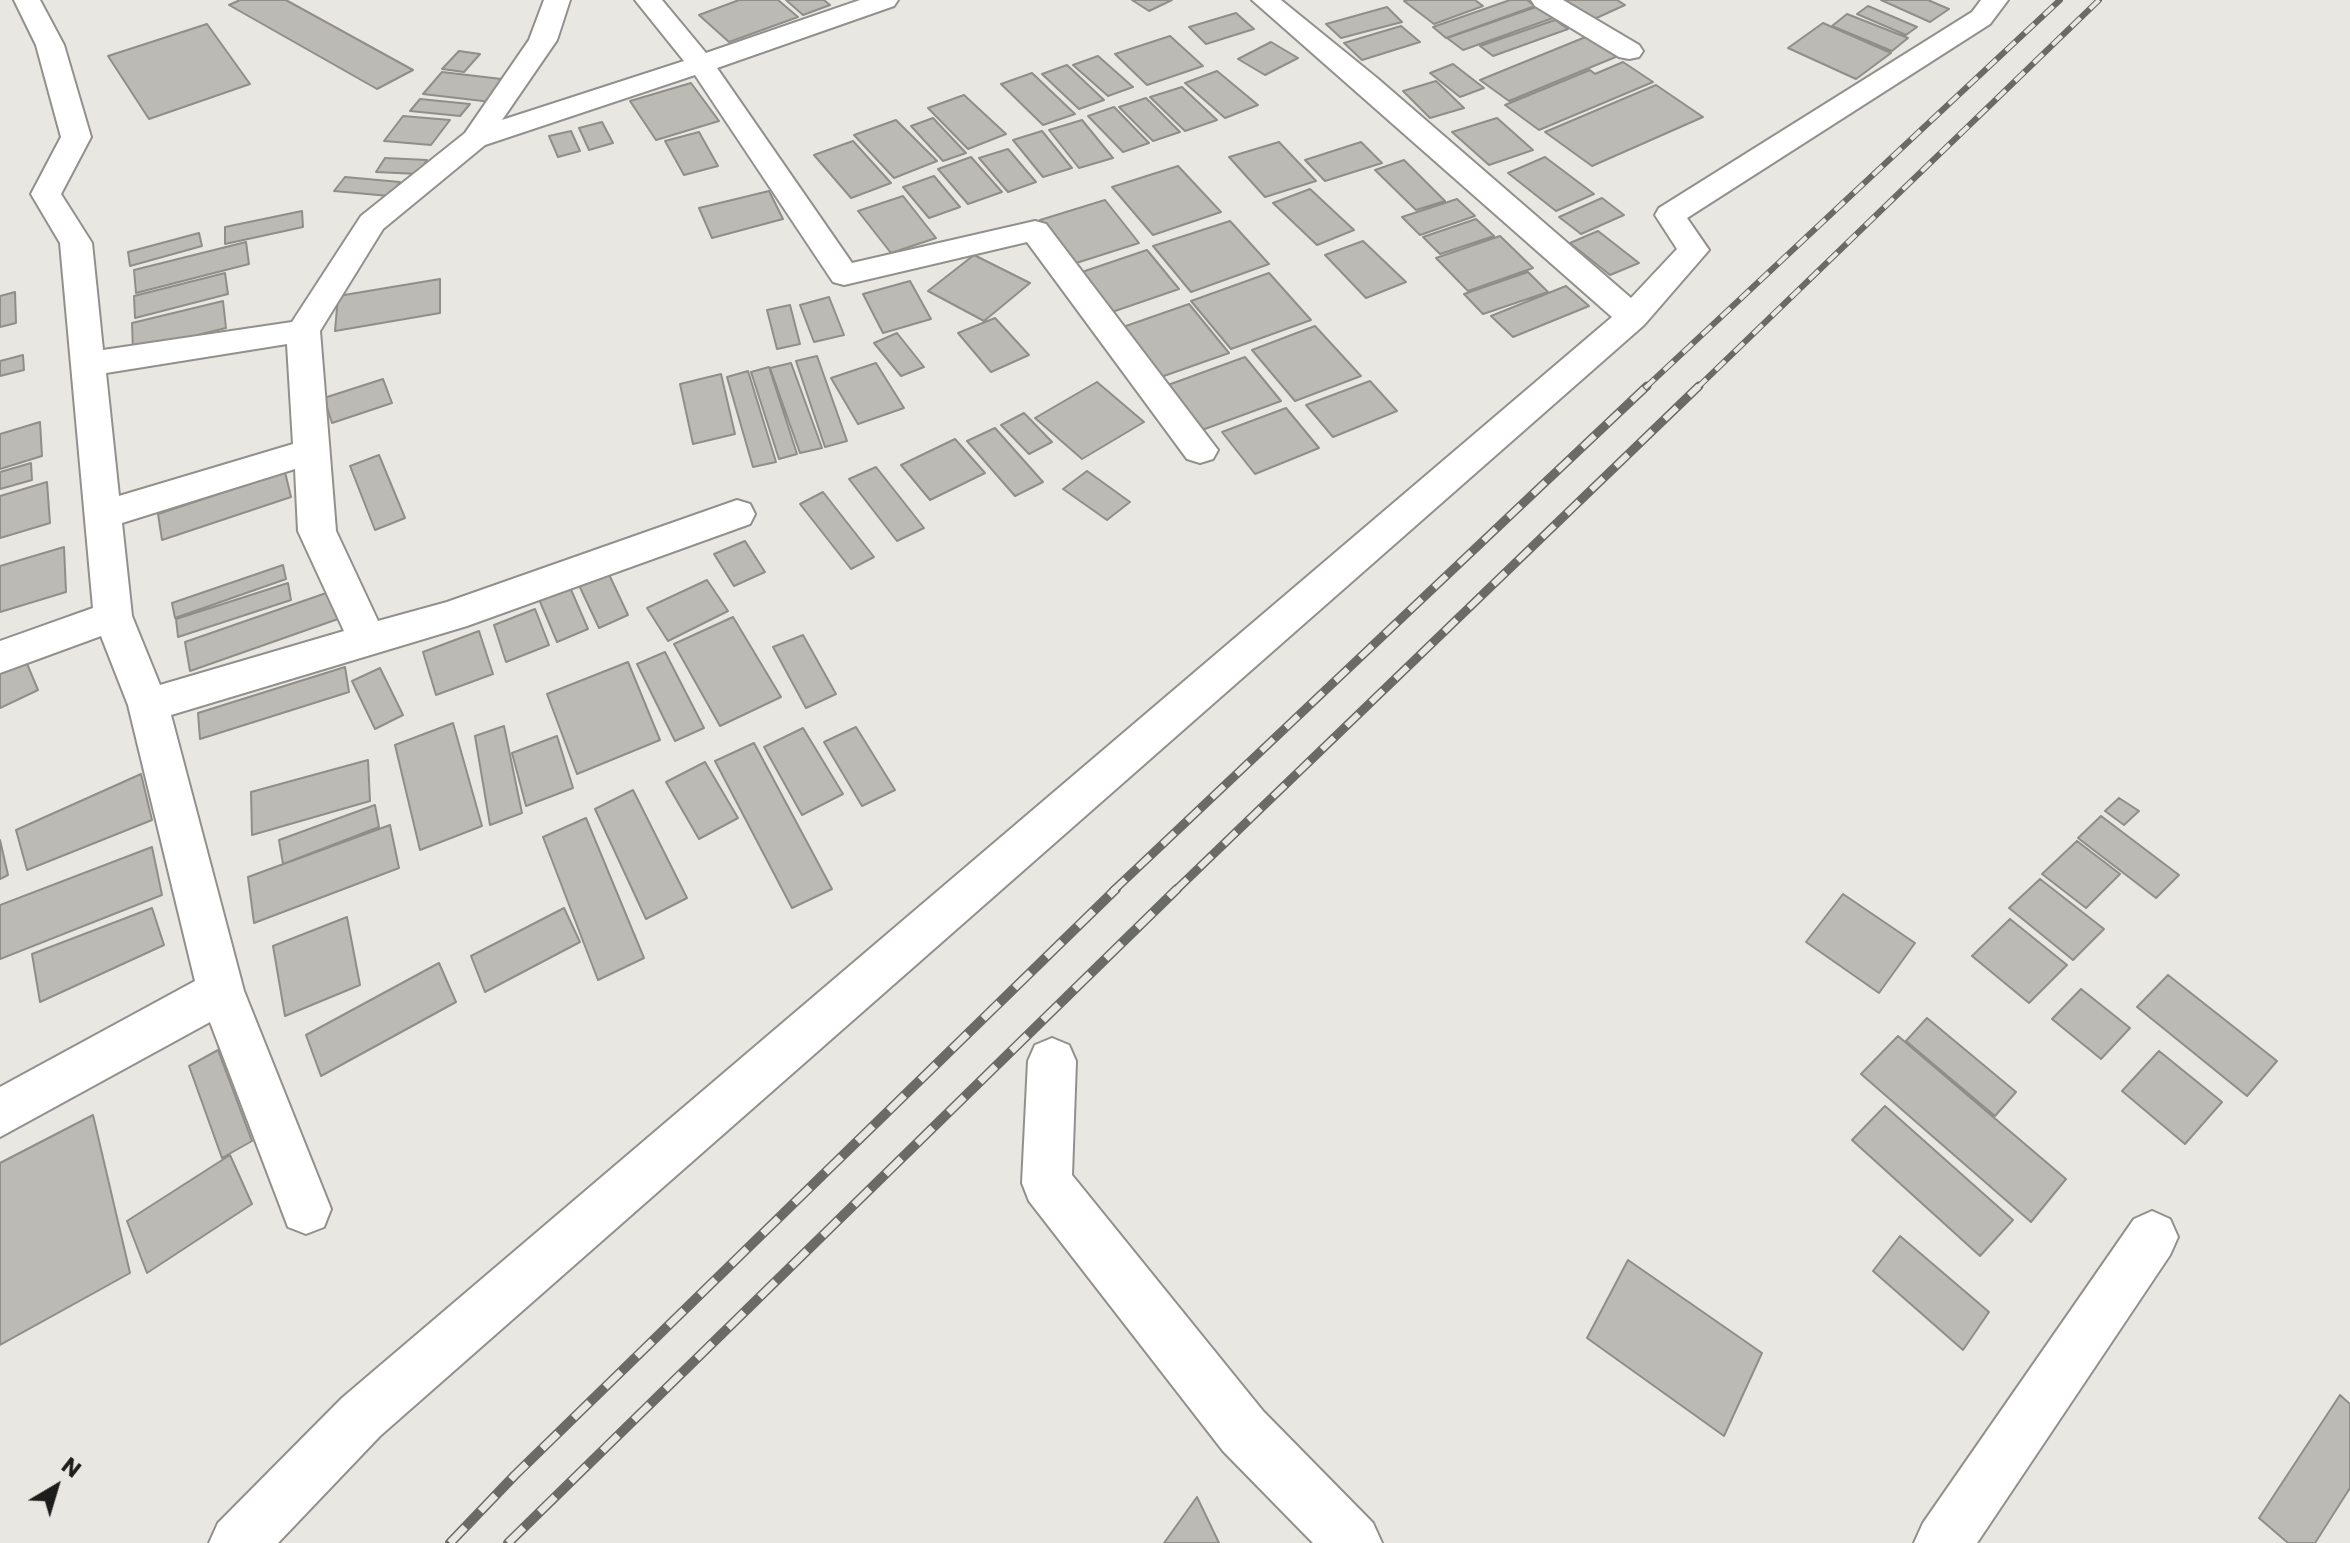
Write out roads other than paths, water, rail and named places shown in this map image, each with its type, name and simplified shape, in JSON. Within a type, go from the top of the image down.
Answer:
[{"type":"street","points":[[27,0],[50,45],[76,137],[46,194],[76,243],[113,616],[148,705],[221,991],[306,1209]]},
{"type":"street","points":[[368,641],[317,531],[303,331],[372,223],[475,139],[543,40],[557,0]]},
{"type":"street","points":[[648,0],[701,64],[844,275],[1035,231],[1200,450]]},
{"type":"street","points":[[475,139],[885,0]]},
{"type":"street","points":[[1265,0],[1367,84],[1632,317]]},
{"type":"street","points":[[1544,0],[1629,51]]},
{"type":"street","points":[[238,1543],[361,1417],[1632,317],[1693,250],[1670,215],[1978,8]]},
{"type":"street","points":[[89,364],[303,331]]},
{"type":"street","points":[[103,515],[313,451]]},
{"type":"street","points":[[148,705],[453,615],[737,514]]},
{"type":"street","points":[[0,657],[113,616]]},
{"type":"street","points":[[0,1113],[221,991]]},
{"type":"street","points":[[1052,1061],[1047,1183],[1243,1431],[1353,1543]]},
{"type":"street","points":[[1943,1543],[2152,1237]]},
{"type":"railway","points":[[1645,388],[2060,0]]},
{"type":"railway","points":[[1697,388],[2099,0]]},
{"type":"railway","points":[[1113,891],[1647,386]]},
{"type":"railway","points":[[1175,891],[1699,386]]},
{"type":"railway","points":[[450,1543],[515,1475],[1116,889]]},
{"type":"railway","points":[[508,1543],[1177,889]]}]
